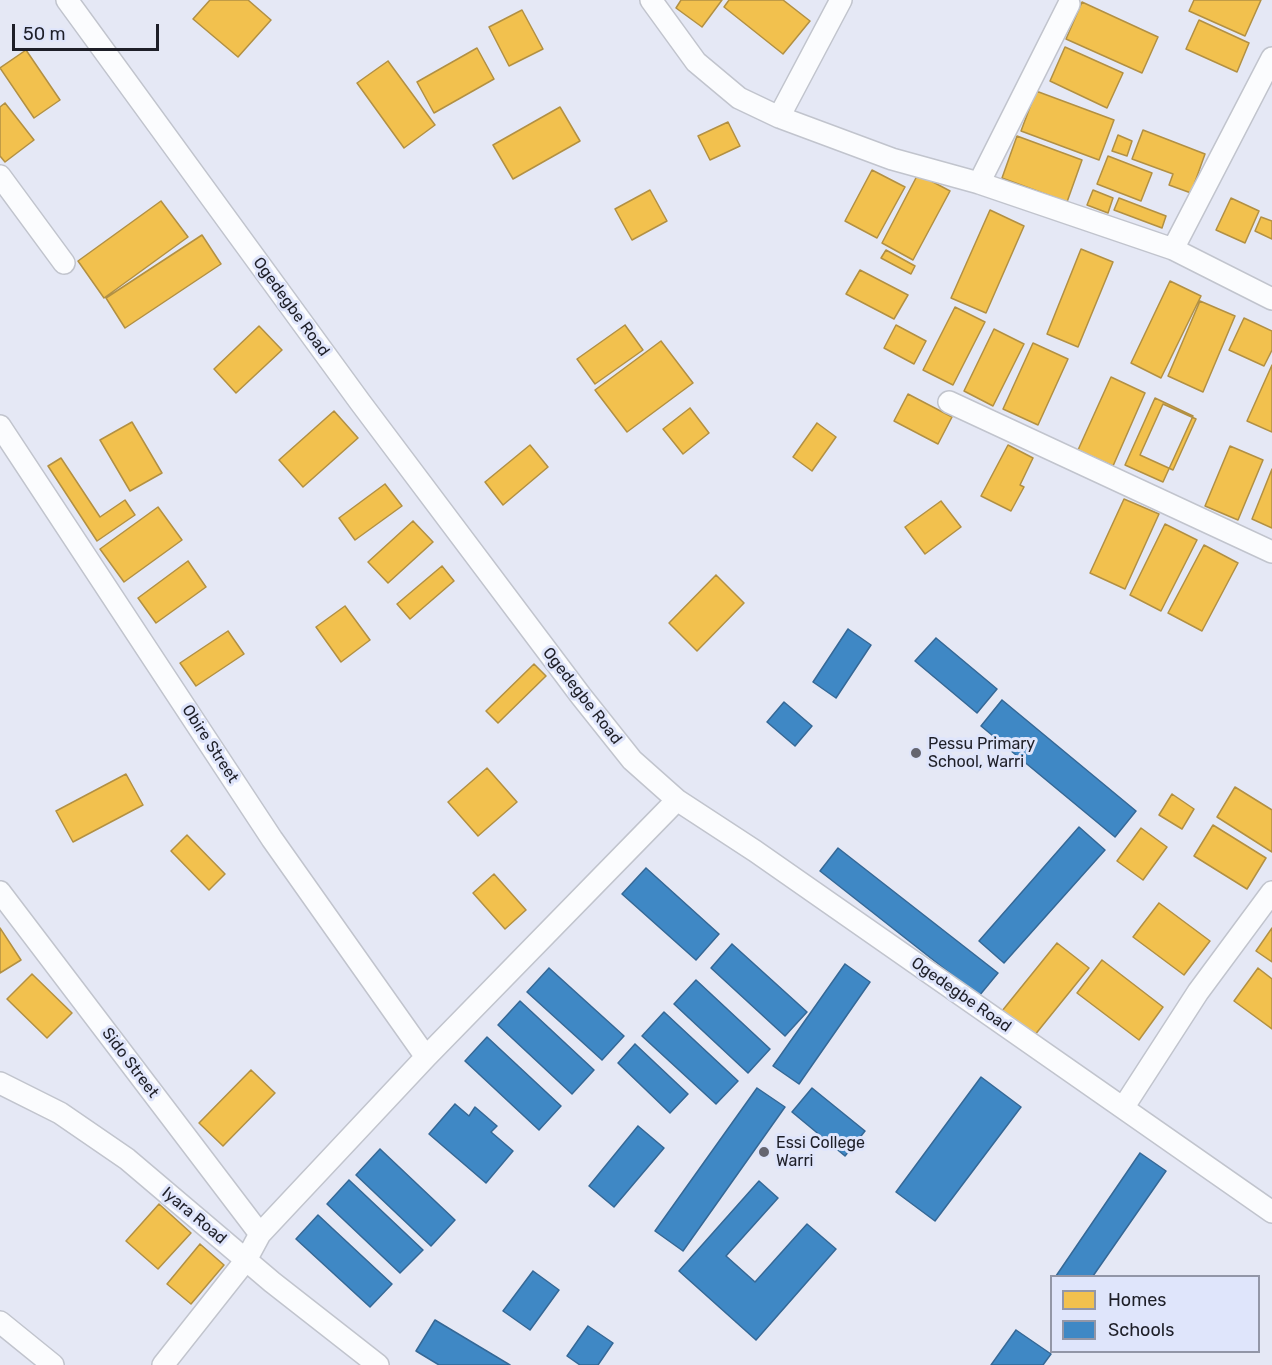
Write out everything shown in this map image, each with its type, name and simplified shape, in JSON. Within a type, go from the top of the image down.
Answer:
[{"type":"street","name":"Ogedegbe Road","points":[[67,0],[360,402],[581,696],[632,760],[677,800],[1272,1212]]},
{"type":"street","points":[[651,0],[696,62],[739,98],[779,117],[892,159],[979,183],[1173,249],[1272,299]]},
{"type":"street","points":[[779,117],[841,0]]},
{"type":"street","points":[[979,183],[1069,4]]},
{"type":"street","points":[[1173,249],[1272,58]]},
{"type":"street","points":[[0,176],[64,263]]},
{"type":"street","points":[[949,402],[1272,552]]},
{"type":"street","name":"Obire Street","points":[[0,426],[272,839],[426,1057]]},
{"type":"street","points":[[163,1365],[246,1260],[260,1234],[426,1057],[677,800]]},
{"type":"street","name":"Sido Street","points":[[0,892],[260,1234]]},
{"type":"street","points":[[1123,1108],[1198,992],[1272,892]]},
{"type":"street","name":"Iyara Road","points":[[0,1083],[60,1113],[127,1159],[246,1260],[378,1365]]},
{"type":"street","points":[[0,1322],[53,1365]]},
{"type":"building: Homes","points":[[210,0],[248,0],[271,20],[238,57],[193,19]]},
{"type":"building: Homes","points":[[681,0],[722,0],[702,27],[676,8]]},
{"type":"building: Homes","points":[[729,0],[783,0],[810,21],[783,54],[724,7]]},
{"type":"building: Homes","points":[[1194,0],[1261,0],[1245,36],[1189,11]]},
{"type":"building: Homes","points":[[1082,2],[1158,37],[1142,73],[1066,39]]},
{"type":"building: Homes","points":[[522,10],[543,49],[509,66],[489,27]]},
{"type":"building: Homes","points":[[1199,20],[1249,43],[1237,72],[1186,49]]},
{"type":"building: Homes","points":[[1065,47],[1123,73],[1107,108],[1050,81]]},
{"type":"building: Homes","points":[[477,48],[494,79],[434,113],[417,82]]},
{"type":"building: Homes","points":[[26,50],[60,100],[34,118],[0,68]]},
{"type":"building: Homes","points":[[388,61],[435,125],[404,148],[357,83]]},
{"type":"building: Homes","points":[[1036,91],[1114,120],[1099,160],[1021,131]]},
{"type":"building: Homes","points":[[5,103],[34,140],[5,162],[0,156],[0,107]]},
{"type":"building: Homes","points":[[560,107],[580,141],[513,179],[493,145]]},
{"type":"building: Homes","points":[[728,122],[740,146],[710,160],[698,136]]},
{"type":"building: Homes","points":[[1143,130],[1205,154],[1191,193],[1169,185],[1173,174],[1132,159]]},
{"type":"building: Homes","points":[[1118,135],[1132,141],[1127,156],[1112,151]]},
{"type":"building: Homes","points":[[1017,136],[1082,160],[1067,202],[1002,178]]},
{"type":"building: Homes","points":[[1108,156],[1152,173],[1141,201],[1097,184]]},
{"type":"building: Homes","points":[[872,170],[905,187],[877,238],[845,221]]},
{"type":"building: Homes","points":[[918,174],[950,191],[913,260],[882,243]]},
{"type":"building: Homes","points":[[650,190],[667,221],[632,240],[615,209]]},
{"type":"building: Homes","points":[[1093,190],[1113,198],[1108,213],[1087,205]]},
{"type":"building: Homes","points":[[1119,198],[1166,216],[1162,228],[1114,210]]},
{"type":"building: Homes","points":[[1231,198],[1259,211],[1245,243],[1216,230]]},
{"type":"building: Homes","points":[[161,201],[188,237],[104,298],[78,261]]},
{"type":"building: Homes","points":[[990,210],[1024,226],[986,313],[951,298]]},
{"type":"building: Homes","points":[[1261,217],[1272,221],[1272,239],[1255,231]]},
{"type":"building: Homes","points":[[202,235],[221,264],[125,328],[106,298]]},
{"type":"building: Homes","points":[[1081,249],[1113,262],[1078,347],[1047,334]]},
{"type":"building: Homes","points":[[886,250],[915,266],[911,274],[881,258]]},
{"type":"building: Homes","points":[[860,270],[908,295],[894,319],[846,294]]},
{"type":"building: Homes","points":[[1170,281],[1201,296],[1161,378],[1131,363]]},
{"type":"building: Homes","points":[[1200,301],[1235,316],[1203,392],[1168,376]]},
{"type":"building: Homes","points":[[955,307],[985,322],[953,385],[923,370]]},
{"type":"building: Homes","points":[[1244,318],[1272,331],[1272,350],[1264,366],[1229,350]]},
{"type":"building: Homes","points":[[625,325],[643,350],[595,384],[577,359]]},
{"type":"building: Homes","points":[[896,325],[926,341],[914,364],[884,348]]},
{"type":"building: Homes","points":[[259,326],[282,350],[236,393],[214,369]]},
{"type":"building: Homes","points":[[994,329],[1024,344],[993,406],[964,391]]},
{"type":"building: Homes","points":[[661,341],[693,383],[627,432],[595,390]]},
{"type":"building: Homes","points":[[1033,343],[1068,359],[1038,425],[1003,409]]},
{"type":"building: Homes","points":[[1272,365],[1272,432],[1247,421]]},
{"type":"building: Homes","points":[[1111,377],[1145,393],[1113,466],[1078,450]]},
{"type":"building: Homes","points":[[908,394],[952,417],[938,444],[894,421]]},
{"type":"building: Homes","points":[[1155,398],[1193,416],[1163,482],[1125,465]]},
{"type":"building: Homes","points":[[1163,404],[1196,419],[1173,470],[1140,455]]},
{"type":"building: Homes","points":[[690,408],[709,433],[683,454],[663,429]]},
{"type":"building: Homes","points":[[334,411],[358,438],[303,487],[279,460]]},
{"type":"building: Homes","points":[[132,422],[162,473],[130,491],[100,440]]},
{"type":"building: Homes","points":[[817,423],[836,437],[812,471],[793,457]]},
{"type":"building: Homes","points":[[530,445],[548,467],[503,505],[485,482]]},
{"type":"building: Homes","points":[[1008,445],[1033,458],[1020,485],[1024,487],[1011,511],[981,496]]},
{"type":"building: Homes","points":[[1230,446],[1263,460],[1238,520],[1205,506]]},
{"type":"building: Homes","points":[[61,458],[100,517],[125,500],[135,515],[97,541],[48,466]]},
{"type":"building: Homes","points":[[1272,469],[1272,528],[1252,519]]},
{"type":"building: Homes","points":[[385,484],[402,506],[355,540],[339,518]]},
{"type":"building: Homes","points":[[1124,499],[1159,514],[1125,589],[1090,573]]},
{"type":"building: Homes","points":[[941,501],[961,527],[925,554],[905,527]]},
{"type":"building: Homes","points":[[158,507],[182,540],[124,582],[100,549]]},
{"type":"building: Homes","points":[[413,521],[433,542],[388,583],[368,562]]},
{"type":"building: Homes","points":[[1165,524],[1197,540],[1161,611],[1130,595]]},
{"type":"building: Homes","points":[[1204,545],[1238,563],[1202,631],[1168,613]]},
{"type":"building: Homes","points":[[188,561],[206,587],[156,623],[138,598]]},
{"type":"building: Homes","points":[[442,566],[454,581],[410,619],[397,604]]},
{"type":"building: Homes","points":[[716,575],[744,603],[697,651],[669,623]]},
{"type":"building: Homes","points":[[345,606],[370,640],[341,662],[316,627]]},
{"type":"building: Homes","points":[[228,631],[244,654],[196,686],[180,663]]},
{"type":"building: Homes","points":[[534,664],[546,676],[498,723],[486,711]]},
{"type":"building: Homes","points":[[487,768],[517,802],[478,836],[448,802]]},
{"type":"building: Homes","points":[[126,774],[143,805],[73,842],[56,811]]},
{"type":"building: Homes","points":[[1235,787],[1272,810],[1272,852],[1217,817]]},
{"type":"building: Homes","points":[[1172,794],[1194,809],[1182,829],[1159,815]]},
{"type":"building: Homes","points":[[1213,825],[1266,858],[1247,889],[1194,856]]},
{"type":"building: Homes","points":[[1141,828],[1167,847],[1143,880],[1117,861]]},
{"type":"building: Homes","points":[[187,835],[225,874],[209,890],[171,851]]},
{"type":"building: Homes","points":[[494,874],[526,910],[505,929],[473,893]]},
{"type":"building: Homes","points":[[1159,903],[1210,941],[1184,975],[1133,937]]},
{"type":"building: Homes","points":[[0,928],[21,960],[0,973]]},
{"type":"building: Homes","points":[[1272,928],[1272,962],[1256,951]]},
{"type":"building: Homes","points":[[1057,943],[1089,968],[1034,1036],[1002,1011]]},
{"type":"building: Homes","points":[[1102,960],[1163,1007],[1139,1040],[1077,993]]},
{"type":"building: Homes","points":[[1258,968],[1272,979],[1272,1029],[1234,1001]]},
{"type":"building: Homes","points":[[32,974],[72,1013],[47,1038],[7,999]]},
{"type":"building: Homes","points":[[251,1070],[275,1093],[223,1146],[199,1123]]},
{"type":"building: Homes","points":[[159,1204],[191,1233],[158,1269],[126,1241]]},
{"type":"building: Homes","points":[[200,1244],[224,1265],[191,1304],[167,1284]]},
{"type":"building: Schools","points":[[848,629],[871,645],[836,698],[813,682]]},
{"type":"building: Schools","points":[[936,638],[997,689],[977,713],[915,661]]},
{"type":"building: Schools","points":[[1002,700],[1136,811],[1115,837],[981,726]]},
{"type":"building: Schools","points":[[784,702],[812,726],[795,746],[767,722]]},
{"type":"building: Schools","points":[[1079,827],[1105,850],[1004,963],[979,941]]},
{"type":"building: Schools","points":[[838,848],[998,973],[979,996],[820,871]]},
{"type":"building: Schools","points":[[646,868],[719,934],[696,960],[622,894]]},
{"type":"building: Schools","points":[[732,944],[807,1012],[785,1036],[711,968]]},
{"type":"building: Schools","points":[[845,964],[870,982],[799,1084],[773,1066]]},
{"type":"building: Schools","points":[[549,968],[624,1036],[602,1060],[527,992]]},
{"type":"building: Schools","points":[[696,980],[770,1049],[748,1073],[674,1004]]},
{"type":"building: Schools","points":[[520,1001],[594,1070],[572,1094],[498,1025]]},
{"type":"building: Schools","points":[[664,1012],[738,1081],[716,1104],[642,1036]]},
{"type":"building: Schools","points":[[487,1037],[561,1106],[539,1130],[465,1061]]},
{"type":"building: Schools","points":[[635,1044],[688,1094],[670,1113],[618,1063]]},
{"type":"building: Schools","points":[[981,1077],[1021,1107],[935,1221],[896,1192]]},
{"type":"building: Schools","points":[[757,1088],[785,1107],[683,1251],[655,1231]]},
{"type":"building: Schools","points":[[812,1088],[865,1131],[845,1156],[792,1112]]},
{"type":"building: Schools","points":[[455,1104],[469,1116],[475,1107],[497,1126],[491,1132],[513,1151],[486,1183],[429,1134]]},
{"type":"building: Schools","points":[[638,1126],[664,1148],[614,1207],[589,1186]]},
{"type":"building: Schools","points":[[380,1149],[455,1220],[431,1246],[356,1175]]},
{"type":"building: Schools","points":[[1140,1153],[1166,1171],[1094,1275],[1057,1275]]},
{"type":"building: Schools","points":[[349,1180],[423,1250],[400,1273],[327,1204]]},
{"type":"building: Schools","points":[[759,1181],[778,1198],[726,1256],[755,1282],[807,1224],[836,1249],[756,1340],[679,1271]]},
{"type":"building: Schools","points":[[318,1215],[392,1284],[370,1307],[296,1239]]},
{"type":"building: Schools","points":[[533,1271],[559,1290],[530,1330],[503,1311]]},
{"type":"building: Schools","points":[[435,1320],[510,1365],[439,1365],[416,1351]]},
{"type":"building: Schools","points":[[588,1326],[613,1343],[598,1365],[580,1365],[567,1356]]},
{"type":"building: Schools","points":[[1016,1330],[1051,1354],[1043,1365],[991,1365]]},
{"type":"place","name":"Pessu Primary School, Warri","points":[[916,753]]},
{"type":"place","name":"Essi College Warri","points":[[764,1152]]}]
